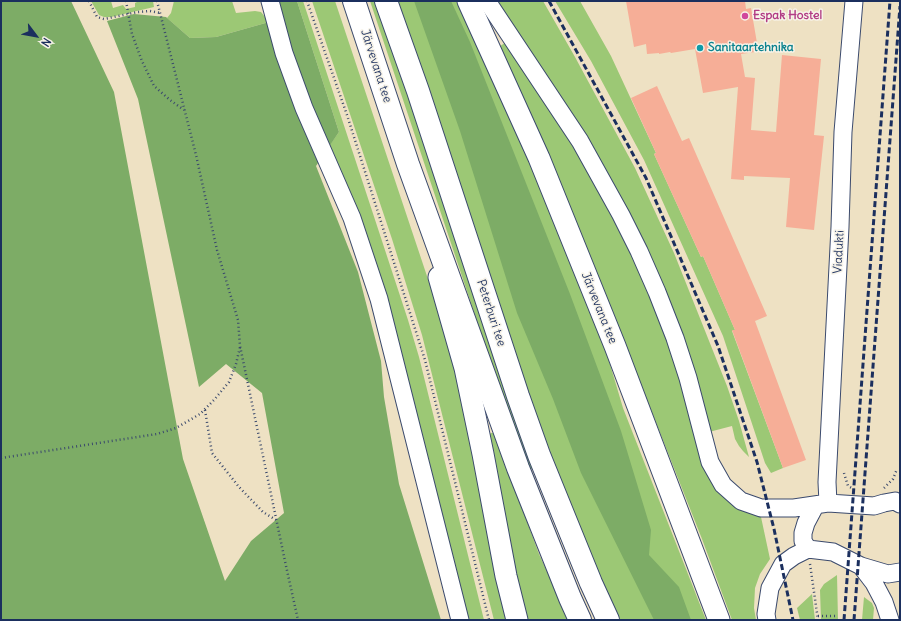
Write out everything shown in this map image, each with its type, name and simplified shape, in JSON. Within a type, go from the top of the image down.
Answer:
[{"type":"highway","name":"Peterburi tee","points":[[386,1],[418,91],[539,455],[591,583],[608,620]]},
{"type":"highway","name":"Järvevana tee","points":[[354,7],[408,164]]},
{"type":"highway","points":[[408,164],[518,468],[580,620]]},
{"type":"main road","name":"Järvevana tee","points":[[468,1],[540,158],[614,346],[718,620]]},
{"type":"main road","name":"Järvevana tee","points":[[408,164],[465,368],[506,576],[517,620]]},
{"type":"street","points":[[270,1],[284,53],[304,108],[352,218],[379,299],[460,620]]},
{"type":"street","points":[[488,1],[580,141],[633,238],[657,292],[675,338],[688,378],[710,462],[723,485],[741,501],[761,508],[821,505],[874,506],[898,499]]},
{"type":"street","name":"Viadukti","points":[[821,505],[827,482],[840,238],[843,132],[854,1]]},
{"type":"street","points":[[808,549],[803,541],[803,533],[806,523],[821,505]]},
{"type":"street","points":[[767,620],[766,614],[770,588],[780,570],[784,564],[794,556],[808,549],[833,552],[861,566],[888,574],[900,572]]},
{"type":"street","points":[[861,566],[874,583],[884,602],[890,620]]},
{"type":"path","points":[[89,1],[97,17],[104,19],[150,11],[160,13]]},
{"type":"path","points":[[126,1],[132,34],[142,61],[154,86],[184,110]]},
{"type":"path","points":[[157,1],[196,155],[217,250],[238,320],[240,346],[298,620]]},
{"type":"path","points":[[306,1],[347,115],[425,360],[489,620]]},
{"type":"path","points":[[1,458],[157,434],[176,428],[200,414],[228,382],[236,364],[240,346]]},
{"type":"path","points":[[204,409],[212,453],[239,487],[263,512],[276,520]]},
{"type":"path","points":[[843,466],[848,486],[857,491]]},
{"type":"path","points":[[878,490],[883,489],[893,479],[897,469]]},
{"type":"path","points":[[808,549],[818,620]]},
{"type":"path","points":[[818,616],[835,616]]},
{"type":"green space","points":[[1,1],[71,1],[114,92],[183,459],[225,581],[251,541],[284,513],[262,393],[226,364],[199,387],[138,99],[107,21],[134,14],[166,17],[190,38],[216,37],[269,22],[270,1],[297,1],[339,132],[316,166],[358,272],[381,361],[384,397],[399,484],[441,620],[1,620]]},
{"type":"green space","points":[[91,1],[111,1],[113,8],[123,5],[126,9],[135,7],[135,3],[137,2],[153,1],[154,7],[111,17],[104,17],[99,15]]},
{"type":"green space","points":[[174,1],[232,1],[236,13],[255,11],[261,12],[269,22],[216,37],[190,38],[167,18],[171,13]]},
{"type":"green space","points":[[297,1],[303,1],[408,320],[419,357],[484,620],[464,620],[327,149],[339,132]]},
{"type":"green space","points":[[312,1],[335,1],[437,306],[468,425],[506,620],[494,620],[422,335],[392,239]]},
{"type":"green space","points":[[370,1],[378,1],[534,468],[528,470]]},
{"type":"green space","points":[[398,1],[457,1],[528,155],[601,334],[623,408],[706,620],[620,620],[579,529],[541,430]]},
{"type":"green space","points":[[414,1],[451,1],[470,42],[570,294],[621,431],[651,530],[649,555],[679,587],[691,620],[654,620],[581,473],[553,399],[517,313],[460,131]]},
{"type":"green space","points":[[494,1],[543,1],[575,57],[635,168],[674,253],[727,386],[749,457],[735,439],[732,426],[709,432],[682,341]]},
{"type":"green space","points":[[555,1],[580,1],[611,56],[656,153],[654,154],[701,257],[703,256],[735,330],[732,331],[783,468],[771,473],[765,463],[723,336],[644,160],[591,61]]},
{"type":"green space","points":[[506,42],[581,157],[630,247],[674,354],[706,470],[713,485],[725,498],[738,508],[761,517],[770,559],[760,574],[755,588],[754,608],[756,620],[732,620],[702,539],[587,248],[526,103],[499,47]]},
{"type":"green space","points":[[491,433],[495,435],[539,554],[569,620],[525,620],[489,435]]},
{"type":"green space","points":[[837,575],[838,620],[821,620],[820,590],[824,584]]},
{"type":"green space","points":[[812,594],[815,620],[800,620],[797,608]]},
{"type":"green space","points":[[864,597],[872,603],[874,608],[873,620],[862,620]]},
{"type":"building","points":[[626,1],[745,1],[746,9],[751,8],[757,43],[753,43],[755,52],[741,54],[745,77],[755,78],[751,130],[776,132],[782,55],[821,59],[814,135],[824,136],[814,230],[786,227],[790,178],[744,176],[744,180],[731,179],[738,87],[703,93],[695,49],[671,53],[647,54],[646,44],[634,47]]},
{"type":"building","points":[[657,86],[682,141],[689,138],[767,316],[755,321],[806,460],[783,468],[732,330],[735,330],[703,256],[701,257],[654,154],[656,153],[631,98]]},
{"type":"railway","points":[[549,1],[646,178],[718,346],[757,462],[774,529],[793,620]]},
{"type":"railway","points":[[844,620],[890,1]]},
{"type":"railway","points":[[854,620],[900,6]]},
{"type":"place","name":"Espak Hostel","points":[[745,16]]},
{"type":"place","name":"Sanitaartehnika","points":[[700,48]]}]
